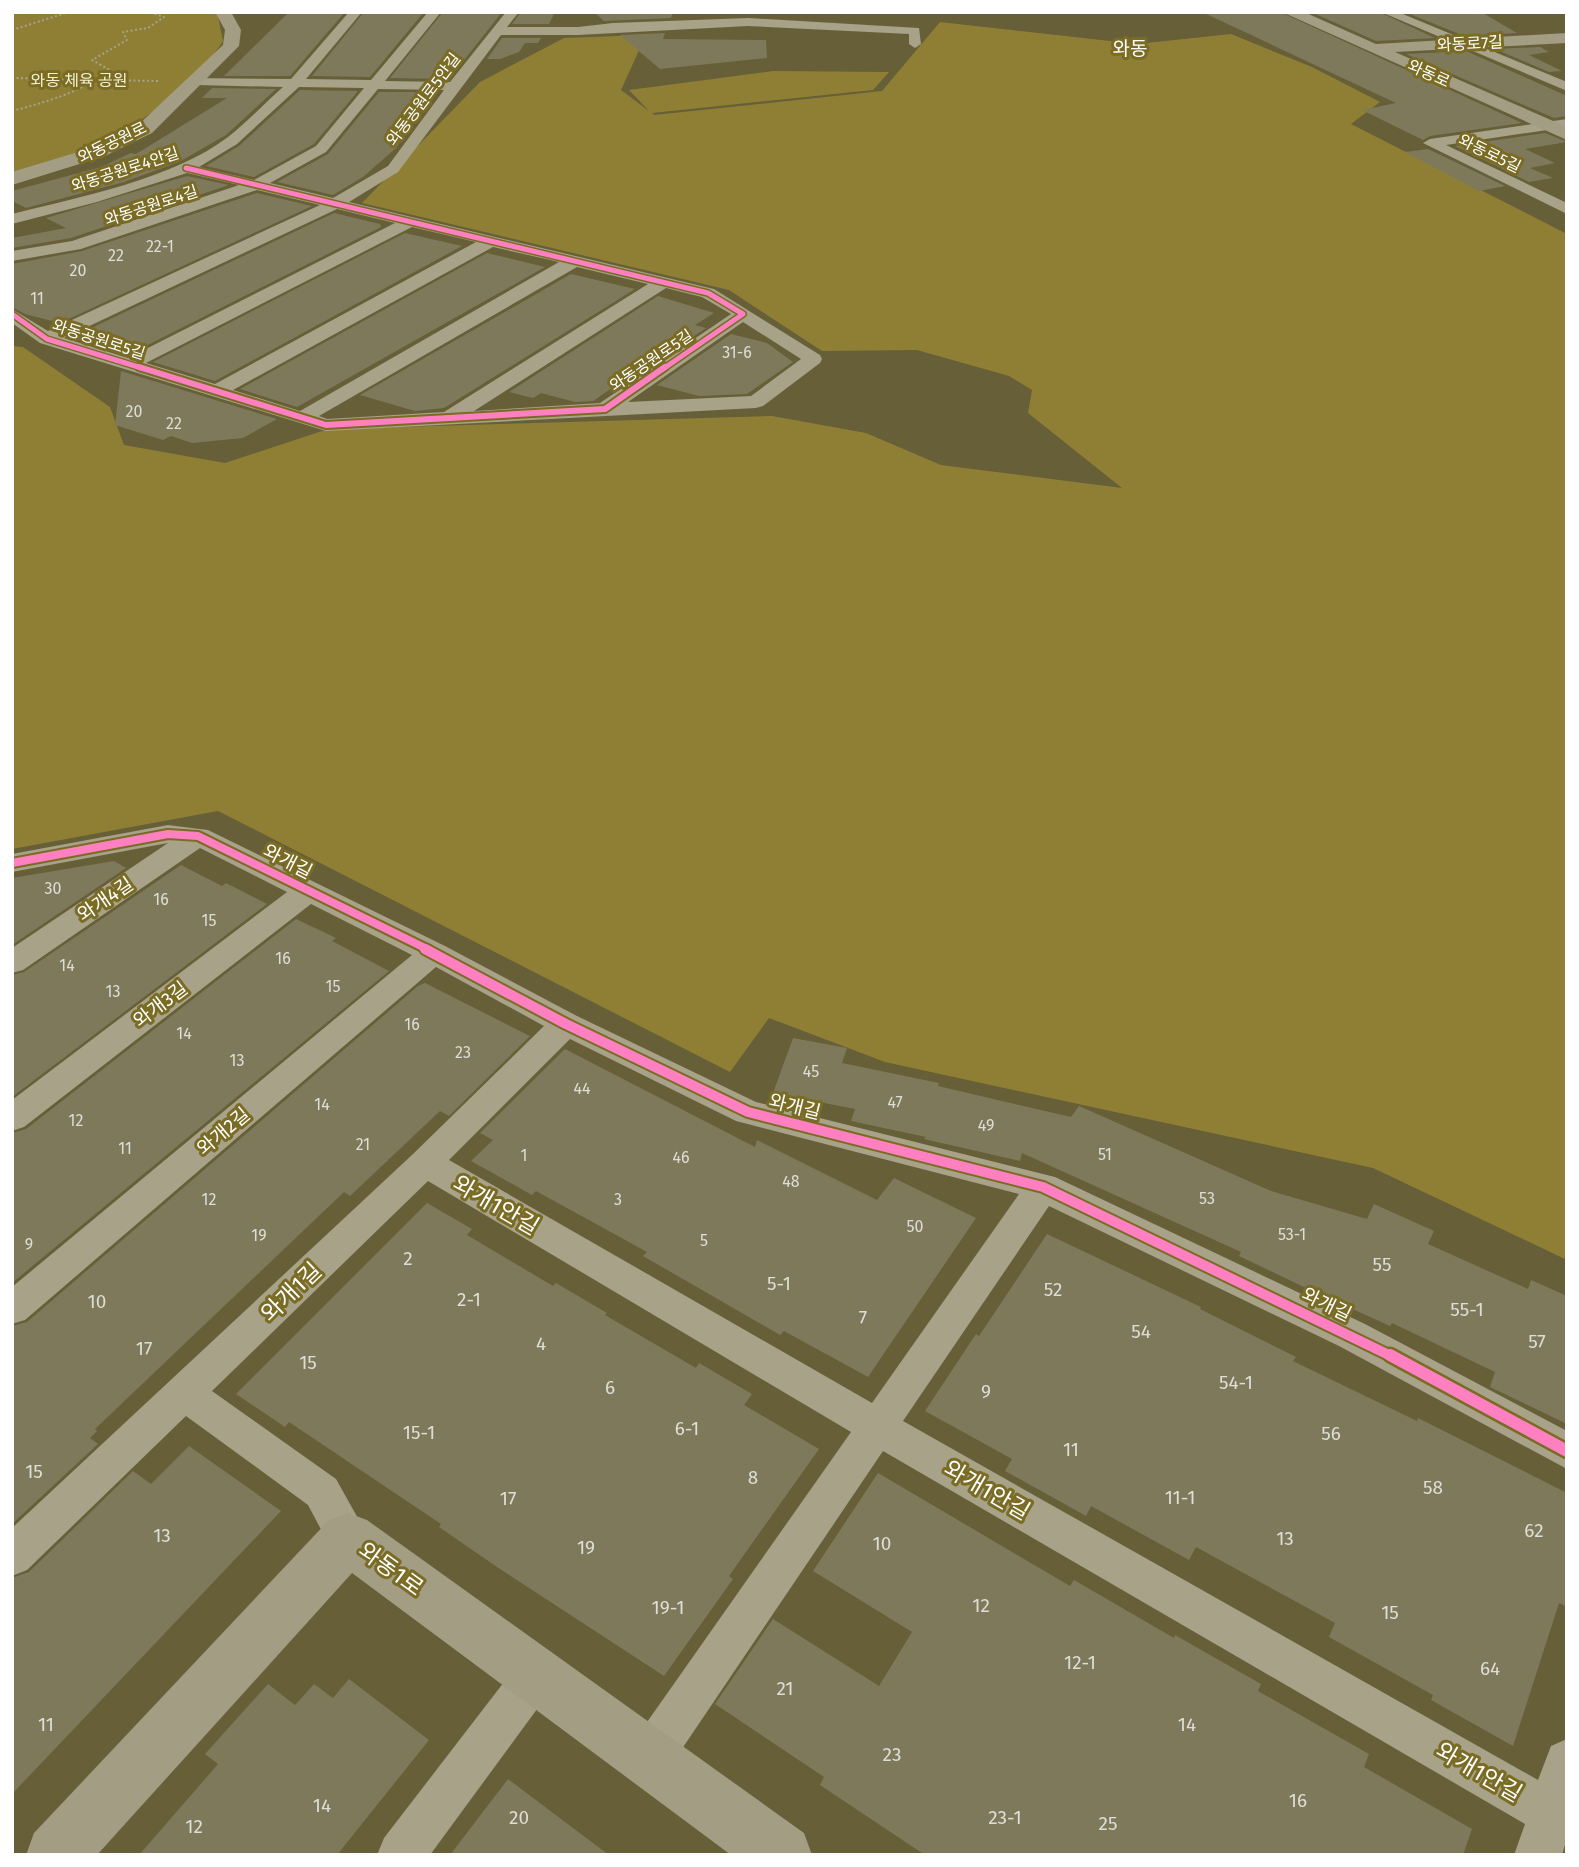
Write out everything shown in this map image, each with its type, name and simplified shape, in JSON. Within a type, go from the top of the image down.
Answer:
[{"type":"street","name":"와동공원로","points":[[12,179],[98,152],[145,129],[231,46],[233,30],[223,12]]},
{"type":"street","name":"와동공원로4안길","points":[[12,219],[91,199],[186,168],[232,141],[295,83],[356,12]]},
{"type":"street","name":"와동공원로4길","points":[[12,256],[75,245],[256,185],[321,149],[435,12]]},
{"type":"street","name":"와동공원로5안길","points":[[335,204],[393,169],[513,12]]},
{"type":"street","points":[[594,29],[686,18],[690,12]]},
{"type":"street","name":"와동로","points":[[1290,12],[1567,134]]},
{"type":"street","points":[[1387,12],[1567,87]]},
{"type":"street","points":[[498,31],[748,22],[915,31],[915,44]]},
{"type":"street","name":"와동로7길","points":[[1373,48],[1567,38]]},
{"type":"street","points":[[1541,77],[1567,75]]},
{"type":"street","points":[[196,81],[454,86]]},
{"type":"street","points":[[1548,126],[1567,123]]},
{"type":"street","name":"와동로5길","points":[[1548,126],[1430,144],[1567,209]]},
{"type":"street","name":"와동공원로5길","points":[[12,314],[47,339],[326,425],[756,402],[813,359],[708,293],[186,168]]},
{"type":"street","name":"와동공원로5길","points":[[47,339],[335,204]]},
{"type":"street","name":"와동공원로5길","points":[[130,364],[410,222]]},
{"type":"street","points":[[217,391],[491,241]]},
{"type":"street","points":[[302,418],[574,261]]},
{"type":"street","name":"와동공원로5길","points":[[449,418],[663,283]]},
{"type":"street","name":"와동공원로5길","points":[[605,409],[743,314]]},
{"type":"street","name":"와개길","points":[[12,863],[167,834],[198,836],[434,953],[566,1024],[748,1112],[1043,1187],[1352,1335],[1567,1451]]},
{"type":"street","name":"와개4길","points":[[12,963],[198,836]]},
{"type":"street","name":"와개3길","points":[[12,1118],[308,891]]},
{"type":"street","name":"와개2길","points":[[12,1309],[434,953]]},
{"type":"street","name":"와개1길","points":[[12,1556],[425,1163],[566,1024]]},
{"type":"street","name":"와개1안길","points":[[425,1163],[876,1426],[1544,1834]]},
{"type":"street","points":[[649,1758],[1043,1187]]},
{"type":"street","points":[[185,1393],[322,1492],[348,1538]]},
{"type":"street","name":"와동1로","points":[[56,1855],[348,1538],[782,1855]]},
{"type":"street","points":[[401,1855],[536,1675]]},
{"type":"street","points":[[1544,1834],[1567,1762]]},
{"type":"path","points":[[58,16],[62,12]]},
{"type":"path","points":[[12,30],[69,12]]},
{"type":"path","points":[[12,111],[53,100],[98,80],[110,70],[92,60],[127,40],[123,32],[148,28],[164,17],[149,12]]},
{"type":"path","points":[[12,78],[196,81]]},
{"type":"green space","name":"와동 체육 공원","points":[[12,12],[217,12],[223,41],[199,70],[165,102],[111,140],[12,175]]},
{"type":"green space","points":[[940,22],[1137,44],[1231,34],[1312,67],[1380,102],[1351,124],[1567,234],[1567,1260],[1373,1168],[885,1062],[769,1018],[730,1072],[218,811],[12,849],[12,346],[23,347],[110,407],[124,445],[225,463],[328,429],[772,416],[866,433],[941,465],[1122,488],[1028,413],[1032,390],[1009,376],[917,350],[822,351],[729,290],[362,203],[480,82],[564,38],[646,35],[621,90],[649,111],[629,90],[773,71],[889,72],[873,90],[652,113],[654,115],[882,91]]},
{"type":"building","points":[[289,12],[345,12],[290,76],[224,76]]},
{"type":"building","points":[[364,12],[424,12],[370,77],[312,76]]},
{"type":"building","points":[[443,12],[502,12],[457,69],[443,79],[390,78]]},
{"type":"building","points":[[521,12],[555,12],[549,24],[512,24]]},
{"type":"building","points":[[594,12],[673,12],[671,18],[604,21]]},
{"type":"building","points":[[1202,12],[1280,12],[1522,123],[1430,136],[1423,140],[1362,110],[1396,103]]},
{"type":"building","points":[[1311,12],[1379,12],[1435,38],[1376,41]]},
{"type":"building","points":[[1405,12],[1481,12],[1517,33],[1464,36]]},
{"type":"building","points":[[665,33],[663,39],[766,40],[767,58],[660,69],[620,35]]},
{"type":"building","points":[[502,38],[541,38],[538,43],[525,43],[519,52],[500,59],[487,59]]},
{"type":"building","points":[[1540,47],[1549,52],[1529,55],[1562,71],[1549,72],[1495,49]]},
{"type":"building","points":[[1466,51],[1567,96],[1567,116],[1554,118],[1406,54]]},
{"type":"building","points":[[212,88],[276,89],[226,135],[179,162],[124,182],[26,208],[12,201],[12,191],[101,167],[131,153],[136,154],[227,98],[202,98]]},
{"type":"building","points":[[300,90],[358,91],[314,144],[254,177],[206,166],[239,146]]},
{"type":"building","points":[[379,92],[434,92],[396,148],[363,177],[333,195],[277,182],[328,154]]},
{"type":"building","points":[[1545,133],[1567,142],[1525,149],[1555,163],[1530,168],[1553,178],[1529,182],[1455,146]]},
{"type":"building","points":[[1428,149],[1505,186],[1479,191],[1405,152]]},
{"type":"building","points":[[187,176],[229,185],[71,238],[12,248],[12,238],[66,228],[46,218]]},
{"type":"building","points":[[257,193],[312,206],[60,323],[25,314],[12,307],[12,264],[82,251]]},
{"type":"building","points":[[334,213],[380,224],[381,227],[128,355],[122,353],[124,340],[87,330]]},
{"type":"building","points":[[405,233],[462,246],[215,381],[153,362]]},
{"type":"building","points":[[487,253],[545,267],[297,407],[240,389]]},
{"type":"building","points":[[571,274],[635,289],[444,408],[415,411],[360,395]]},
{"type":"building","points":[[658,296],[714,313],[695,325],[706,328],[593,401],[575,402],[541,393],[533,398],[509,392]]},
{"type":"building","points":[[731,334],[767,343],[793,362],[747,394],[699,396],[657,385]]},
{"type":"building","points":[[121,371],[277,419],[243,438],[192,443],[171,436],[163,440],[115,425]]},
{"type":"building","points":[[114,861],[126,868],[12,945],[12,878]]},
{"type":"building","points":[[181,865],[222,886],[226,883],[267,904],[12,1097],[12,975],[24,972]]},
{"type":"building","points":[[296,919],[336,938],[332,941],[389,971],[12,1283],[12,1133],[26,1129]]},
{"type":"building","points":[[425,983],[530,1036],[449,1116],[440,1111],[350,1196],[344,1192],[95,1429],[97,1431],[90,1438],[98,1444],[12,1524],[12,1326],[27,1322],[418,986]]},
{"type":"building","points":[[793,1038],[847,1048],[842,1063],[939,1083],[938,1086],[1071,1117],[1079,1106],[1271,1191],[1367,1219],[1374,1204],[1434,1231],[1428,1244],[1528,1289],[1531,1280],[1567,1296],[1567,1424],[1490,1387],[1495,1372],[1392,1323],[1390,1326],[1306,1288],[1239,1256],[1241,1252],[1022,1153],[1020,1161],[924,1139],[926,1137],[851,1121],[855,1109],[773,1093]]},
{"type":"building","points":[[565,1049],[755,1147],[757,1140],[877,1200],[894,1178],[976,1218],[868,1377],[784,1331],[780,1335],[643,1256],[647,1252],[536,1191],[532,1195],[471,1161],[493,1140],[480,1133]]},
{"type":"building","points":[[427,1203],[472,1229],[467,1235],[553,1286],[556,1283],[696,1368],[699,1363],[752,1394],[744,1405],[819,1449],[729,1576],[733,1579],[664,1676],[497,1567],[439,1527],[441,1524],[289,1422],[285,1427],[236,1394]]},
{"type":"building","points":[[1047,1234],[1201,1307],[1200,1309],[1296,1357],[1293,1361],[1417,1421],[1418,1418],[1567,1493],[1567,1607],[1559,1603],[1513,1746],[1431,1700],[1433,1695],[1329,1637],[1335,1623],[1196,1547],[1189,1560],[1091,1506],[1086,1516],[1005,1471],[1012,1459],[925,1411]]},
{"type":"building","points":[[189,1446],[281,1511],[12,1794],[12,1578],[29,1572],[133,1471],[151,1484]]},
{"type":"building","points":[[878,1473],[1070,1586],[1074,1580],[1261,1684],[1258,1691],[1369,1754],[1364,1767],[1472,1829],[1463,1855],[925,1855],[820,1785],[824,1777],[715,1704],[773,1619],[879,1686],[912,1632],[813,1571]]},
{"type":"building","points":[[349,1679],[429,1740],[337,1855],[139,1855],[218,1764],[205,1754],[268,1684],[295,1705],[314,1684],[333,1698]]},
{"type":"building","points":[[508,1779],[609,1855],[450,1855]]},
{"type":"cycle path","points":[[12,314],[47,339],[326,425],[605,409],[743,314],[708,293],[186,168]]},
{"type":"cycle path","points":[[12,863],[168,834],[198,836],[434,953],[566,1024],[748,1112],[1043,1187],[1352,1335],[1567,1451]]},
{"type":"district","name":"와동","points":[[1130,48]]}]
